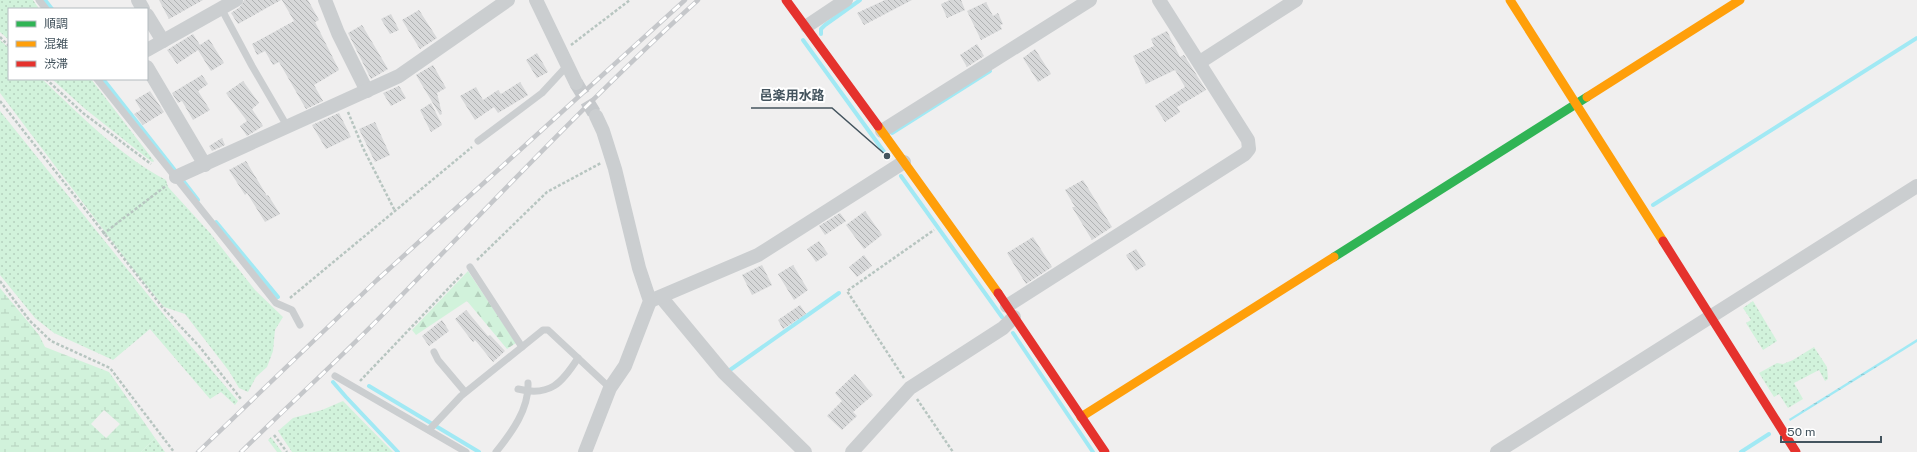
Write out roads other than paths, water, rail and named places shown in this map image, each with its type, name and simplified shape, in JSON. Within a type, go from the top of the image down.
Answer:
[{"type":"street","points":[[148,49],[235,0]]},
{"type":"street","points":[[325,0],[338,33],[367,91]]},
{"type":"street","points":[[172,181],[343,100],[399,76],[508,0]]},
{"type":"street","points":[[536,0],[576,83]]},
{"type":"street","points":[[786,0],[882,131],[1011,312],[1105,452]]},
{"type":"street","points":[[806,26],[846,0]]},
{"type":"street","points":[[882,131],[1090,0]]},
{"type":"street","points":[[852,452],[910,388],[1003,328],[1011,312],[1245,154],[1249,149],[1248,140],[1200,62],[1159,0]]},
{"type":"street","points":[[1200,62],[1296,0]]},
{"type":"street","points":[[1510,0],[1577,103],[1796,452]]},
{"type":"street","points":[[1081,417],[1740,0]]},
{"type":"street","points":[[148,17],[163,41]]},
{"type":"street","points":[[148,69],[204,165]]},
{"type":"street","points":[[596,116],[603,131],[615,169],[639,268],[656,299],[724,373],[805,452]]},
{"type":"street","points":[[585,452],[610,388],[625,366],[656,299],[758,255],[904,162]]},
{"type":"street","points":[[1497,452],[1711,318],[1917,186]]},
{"type":"lane","points":[[39,0],[45,8]]},
{"type":"lane","points":[[221,8],[252,66],[287,126]]},
{"type":"lane","points":[[478,142],[542,94],[568,66]]},
{"type":"lane","points":[[98,80],[172,181],[276,303],[286,306],[292,310],[300,325]]},
{"type":"lane","points":[[470,267],[522,347]]},
{"type":"lane","points":[[429,430],[465,392],[543,330],[548,330],[610,388]]},
{"type":"lane","points":[[434,352],[438,360],[465,392]]},
{"type":"lane","points":[[518,389],[528,392],[542,392],[554,387],[566,376],[578,358]]},
{"type":"lane","points":[[335,376],[466,452]]},
{"type":"lane","points":[[496,452],[521,415],[529,396],[528,383]]},
{"type":"water","points":[[1917,339],[1917,342],[1790,421],[1789,419]]},
{"type":"waterway","points":[[45,0],[51,8]]},
{"type":"waterway","points":[[821,34],[821,29],[825,25],[860,0]]},
{"type":"waterway","points":[[1653,205],[1917,38]]},
{"type":"waterway","points":[[803,40],[887,156]]},
{"type":"waterway","points":[[892,133],[990,71]]},
{"type":"waterway","points":[[104,80],[177,173]]},
{"type":"waterway","points":[[901,176],[1002,317]]},
{"type":"waterway","points":[[181,178],[198,200]]},
{"type":"waterway","points":[[216,222],[278,297]]},
{"type":"waterway","points":[[730,370],[839,293]]},
{"type":"waterway","points":[[1013,333],[1093,452]]},
{"type":"waterway","points":[[333,382],[398,452]]},
{"type":"waterway","points":[[369,386],[479,452]]},
{"type":"waterway","points":[[1741,452],[1769,434]]},
{"type":"tunnel","points":[[576,83],[596,116]]},
{"type":"railway","points":[[198,452],[377,280],[685,0]]},
{"type":"railway","points":[[241,452],[377,320],[620,73],[698,0]]},
{"type":"place","name":"邑楽用水路","points":[[887,156]]}]
